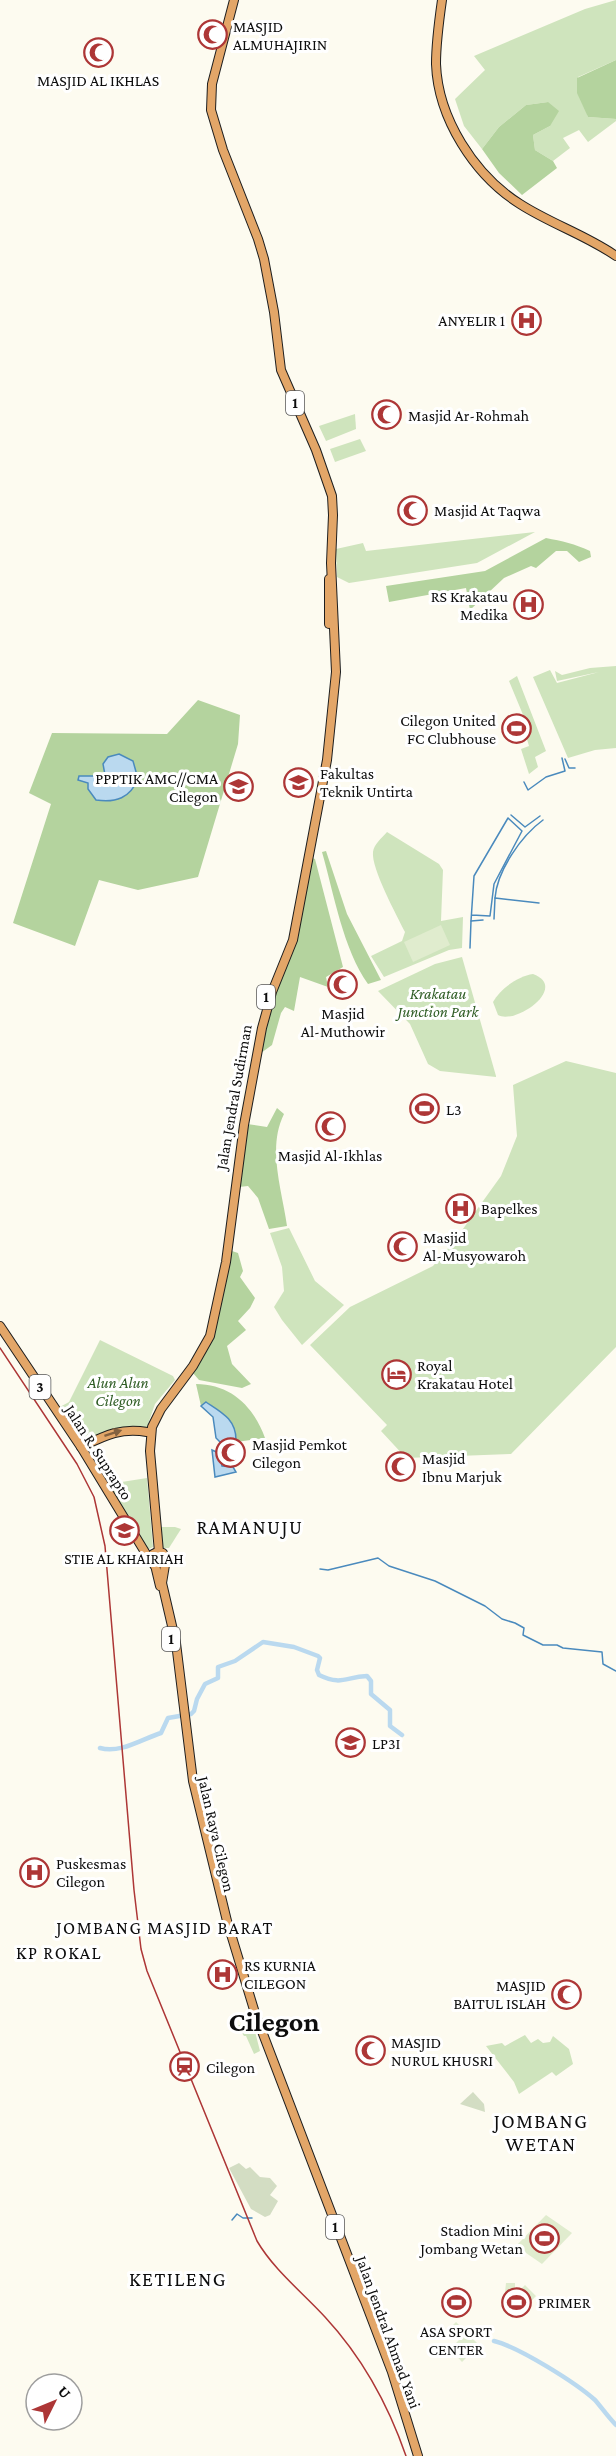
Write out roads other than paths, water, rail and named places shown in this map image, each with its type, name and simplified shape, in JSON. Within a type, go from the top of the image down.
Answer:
[{"type":"highway","name":"1","points":[[234,0],[210,100],[223,150],[259,240],[274,312],[281,370],[316,450],[332,496],[331,563],[334,597]]},
{"type":"highway","points":[[444,0],[440,64],[442,83],[450,110],[465,140],[486,172],[508,193],[616,254]]},
{"type":"highway","name":"Jalan Jendral Sudirman","points":[[147,1432],[153,1415],[198,1352],[208,1332],[222,1262],[253,1054],[266,996],[290,937],[325,757],[332,684],[328,614],[331,563]]},
{"type":"highway","points":[[333,579],[340,587],[334,597]]},
{"type":"highway","name":"Jalan Jendral Sudirman","points":[[157,1552],[150,1451],[152,1427],[161,1408],[193,1366],[210,1336],[226,1262],[244,1125],[262,1028],[272,992],[293,940],[332,731],[336,672],[334,597]]},
{"type":"highway","name":"Jalan R. Suprapto","points":[[0,1326],[157,1565]]},
{"type":"highway","points":[[81,1447],[114,1431],[131,1429],[147,1432]]},
{"type":"highway","name":"1","points":[[147,1432],[157,1552],[151,1559],[157,1565],[165,1556],[157,1552]]},
{"type":"highway","name":"Jalan Raya Cilegon","points":[[157,1565],[171,1634],[190,1780],[220,1908],[260,2032],[292,2118]]},
{"type":"highway","name":"Jalan Jendral Ahmad Yani","points":[[292,2118],[377,2338],[416,2456]]},
{"type":"water","points":[[119,754],[133,761],[138,779],[135,785],[122,798],[110,801],[96,800],[88,789],[88,783],[78,780],[79,776],[96,776],[101,779],[105,775],[103,764],[108,757]]},
{"type":"water","points":[[206,1402],[230,1421],[236,1440],[220,1442],[216,1438],[213,1417],[201,1406]]},
{"type":"water","points":[[212,1450],[219,1453],[222,1466],[233,1467],[236,1472],[215,1477]]},
{"type":"waterway","points":[[524,782],[528,790],[546,777],[565,771],[562,758]]},
{"type":"waterway","points":[[565,759],[569,768],[575,768]]},
{"type":"waterway","points":[[511,815],[525,827],[540,816]]},
{"type":"waterway","points":[[471,921],[474,876],[508,818],[522,831],[494,884],[490,916],[472,915]]},
{"type":"waterway","points":[[495,898],[505,866],[526,835],[543,820]]},
{"type":"waterway","points":[[494,919],[495,898],[539,903]]},
{"type":"waterway","points":[[470,948],[471,921],[483,920]]},
{"type":"waterway","points":[[320,1569],[328,1570],[378,1558],[389,1566],[435,1581],[485,1606],[502,1619],[524,1628],[523,1635],[543,1645],[602,1652],[603,1664],[616,1671]]},
{"type":"waterway","points":[[100,1748],[115,1749],[131,1745],[161,1733],[168,1718],[191,1714],[205,1684],[218,1678],[218,1667],[235,1661],[263,1642],[294,1647],[318,1656],[320,1658],[317,1670],[319,1675],[333,1680],[367,1676],[371,1681],[371,1694],[390,1710],[390,1726],[402,1735]]},
{"type":"waterway","points":[[232,2220],[237,2214],[243,2218],[252,2218]]},
{"type":"waterway","points":[[494,2341],[532,2358],[575,2384],[595,2400],[616,2425]]},
{"type":"railway","points":[[0,1348],[77,1464],[94,1497],[105,1546],[134,1890],[141,1949],[147,1971],[257,2241],[280,2271],[325,2317],[351,2348],[373,2382],[406,2456]]},
{"type":"place","name":"MASJID ALMUHAJIRIN","points":[[212,35]]},
{"type":"place","name":"MASJID AL IKHLAS","points":[[98,52]]},
{"type":"place","name":"ANYELIR 1","points":[[526,320]]},
{"type":"place","name":"Masjid Ar-Rohmah","points":[[387,415]]},
{"type":"place","name":"Masjid At Taqwa","points":[[413,510]]},
{"type":"place","name":"RS Krakatau Medika","points":[[529,605]]},
{"type":"place","name":"Cilegon United FC Clubhouse","points":[[517,729]]},
{"type":"place","name":"Fakultas Teknik Untirta","points":[[299,782]]},
{"type":"place","name":"PPPTIK AMC//CMA Cilegon","points":[[239,787]]},
{"type":"place","name":"Masjid Al-Muthowir","points":[[343,985]]},
{"type":"place","name":"L3","points":[[425,1109]]},
{"type":"place","name":"Masjid Al-Ikhlas","points":[[330,1127]]},
{"type":"place","name":"Bapelkes","points":[[460,1208]]},
{"type":"place","name":"Masjid Al-Musyowaroh","points":[[402,1246]]},
{"type":"place","name":"Royal Krakatau Hotel","points":[[396,1374]]},
{"type":"place","name":"Masjid Pemkot Cilegon","points":[[231,1453]]},
{"type":"place","name":"Masjid Ibnu Marjuk","points":[[401,1467]]},
{"type":"place","name":"STIE AL KHAIRIAH","points":[[124,1530]]},
{"type":"place","name":"LP3I","points":[[351,1743]]},
{"type":"place","name":"Puskesmas Cilegon","points":[[35,1872]]},
{"type":"place","name":"RS KURNIA CILEGON","points":[[223,1974]]},
{"type":"place","name":"MASJID BAITUL ISLAH","points":[[567,1994]]},
{"type":"place","name":"MASJID NURUL KHUSRI","points":[[370,2051]]},
{"type":"place","name":"Cilegon","points":[[185,2067]]},
{"type":"place","name":"Stadion Mini Jombang Wetan","points":[[544,2239]]},
{"type":"place","name":"PRIMER","points":[[517,2302]]},
{"type":"place","name":"ASA SPORT CENTER","points":[[456,2303]]},
{"type":"district","name":"RAMANUJU","points":[[250,1527]]},
{"type":"district","name":"JOMBANG MASJID BARAT","points":[[165,1928]]},
{"type":"district","name":"KP ROKAL","points":[[59,1953]]},
{"type":"district","name":"Cilegon","points":[[274,2021]]},
{"type":"district","name":"JOMBANG WETAN","points":[[541,2132]]},
{"type":"district","name":"KETILENG","points":[[178,2279]]},
{"type":"park label","name":"Krakatau Junction Park","points":[[438,1002]]},
{"type":"park label","name":"Alun Alun Cilegon","points":[[118,1391]]}]
